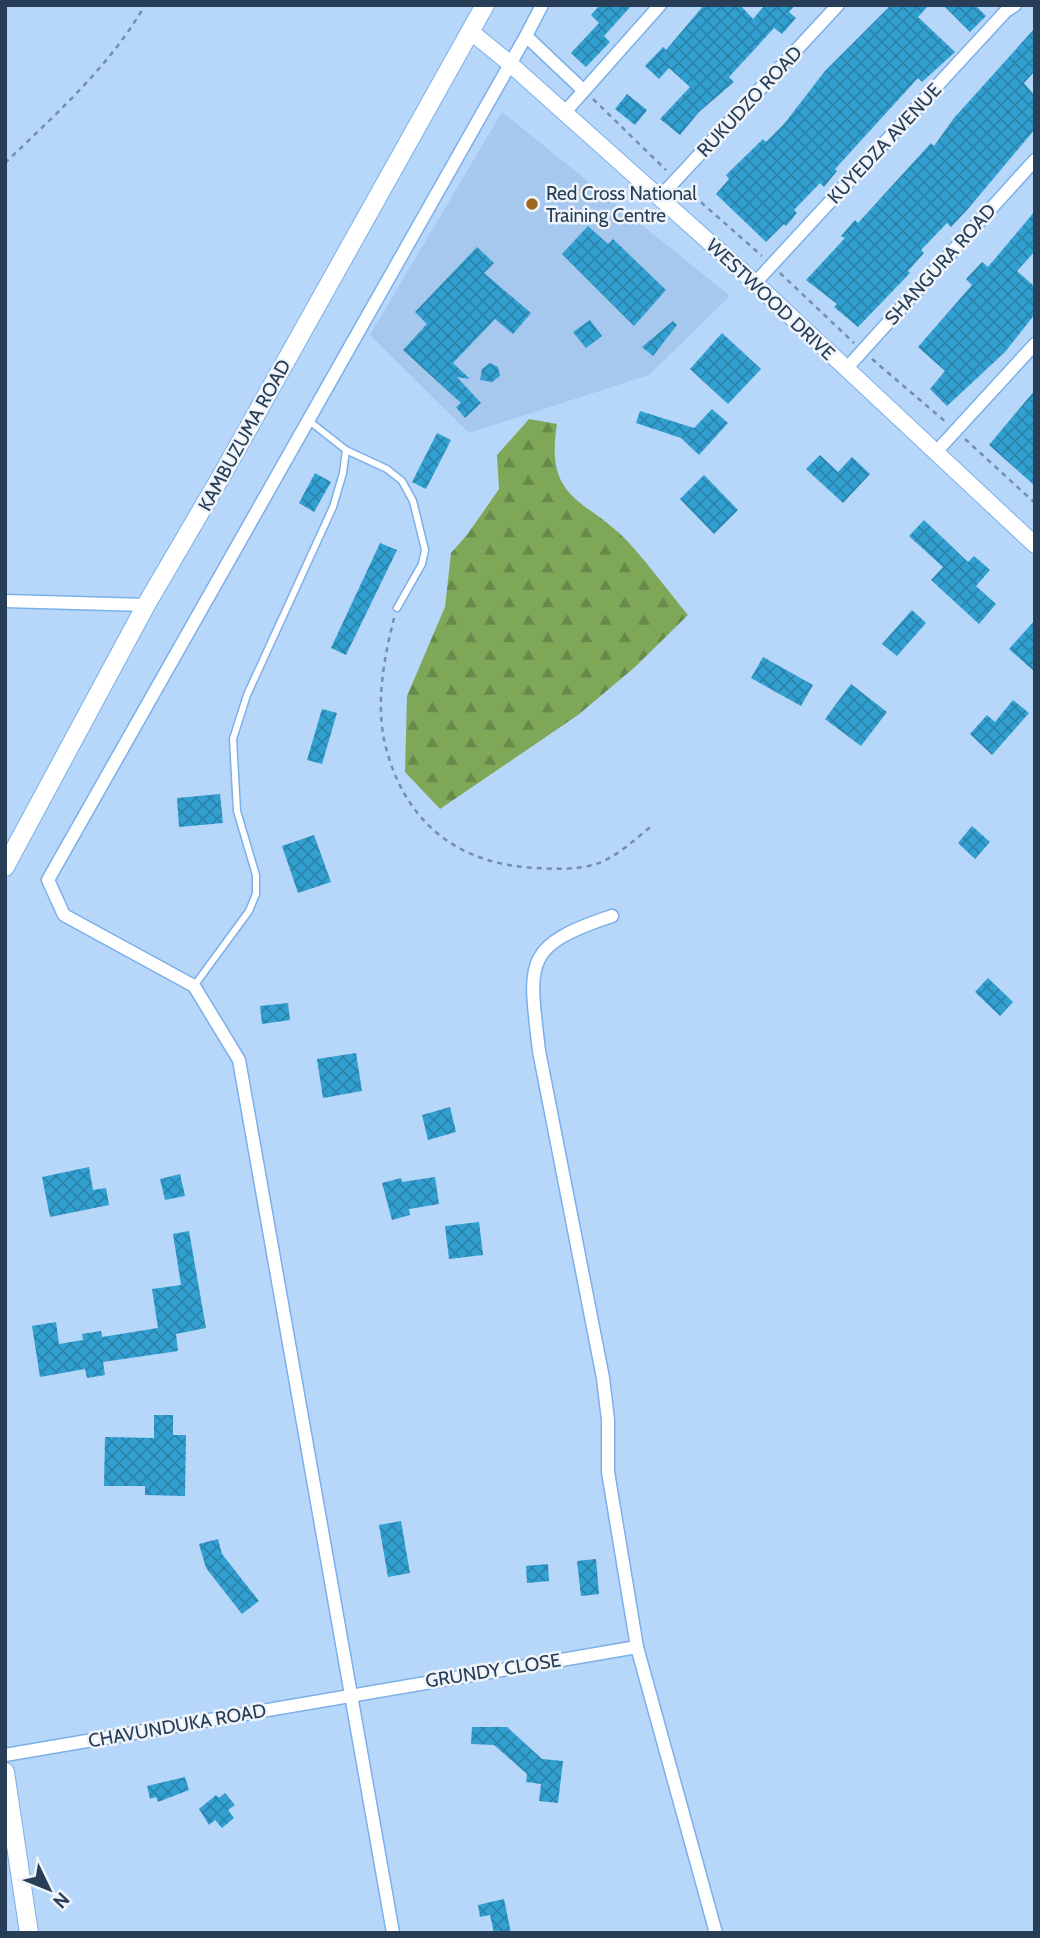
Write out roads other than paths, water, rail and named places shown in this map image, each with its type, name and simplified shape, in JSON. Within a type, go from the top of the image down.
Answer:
[{"type":"main road","name":"KAMBUZUMA ROAD","points":[[5,867],[146,605],[226,468],[485,5]]},
{"type":"main road","points":[[5,1772],[30,1933]]},
{"type":"street","points":[[393,1933],[239,1060],[194,986],[64,915],[48,880],[542,5]]},
{"type":"street","points":[[565,112],[660,5]]},
{"type":"street","name":"RUKUDZO ROAD","points":[[660,197],[838,5]]},
{"type":"street","name":"KUYEDZA AVENUE","points":[[755,283],[1006,11],[1015,5]]},
{"type":"street","name":"WESTWOOD DRIVE","points":[[470,31],[660,197],[1032,538]]},
{"type":"street","points":[[526,36],[583,90]]},
{"type":"street","name":"SHANGURA ROAD","points":[[846,369],[1035,160]]},
{"type":"street","points":[[936,452],[1035,344]]},
{"type":"street","points":[[5,601],[146,605]]},
{"type":"street","points":[[612,916],[574,928],[557,937],[541,951],[532,971],[539,1051],[603,1378],[608,1420],[608,1472],[637,1647],[716,1933]]},
{"type":"street","name":"GRUNDY CLOSE","points":[[349,1694],[637,1647]]},
{"type":"street","name":"CHAVUNDUKA ROAD","points":[[5,1755],[349,1694]]},
{"type":"lane","points":[[306,419],[346,450],[387,469],[402,481],[419,522],[425,550],[422,564],[397,608]]},
{"type":"lane","points":[[194,986],[249,911],[256,894],[256,875],[237,811],[233,739],[247,695],[333,507],[344,473],[346,450]]},
{"type":"place","name":"Red Cross National Training Centre","points":[[532,204]]}]
